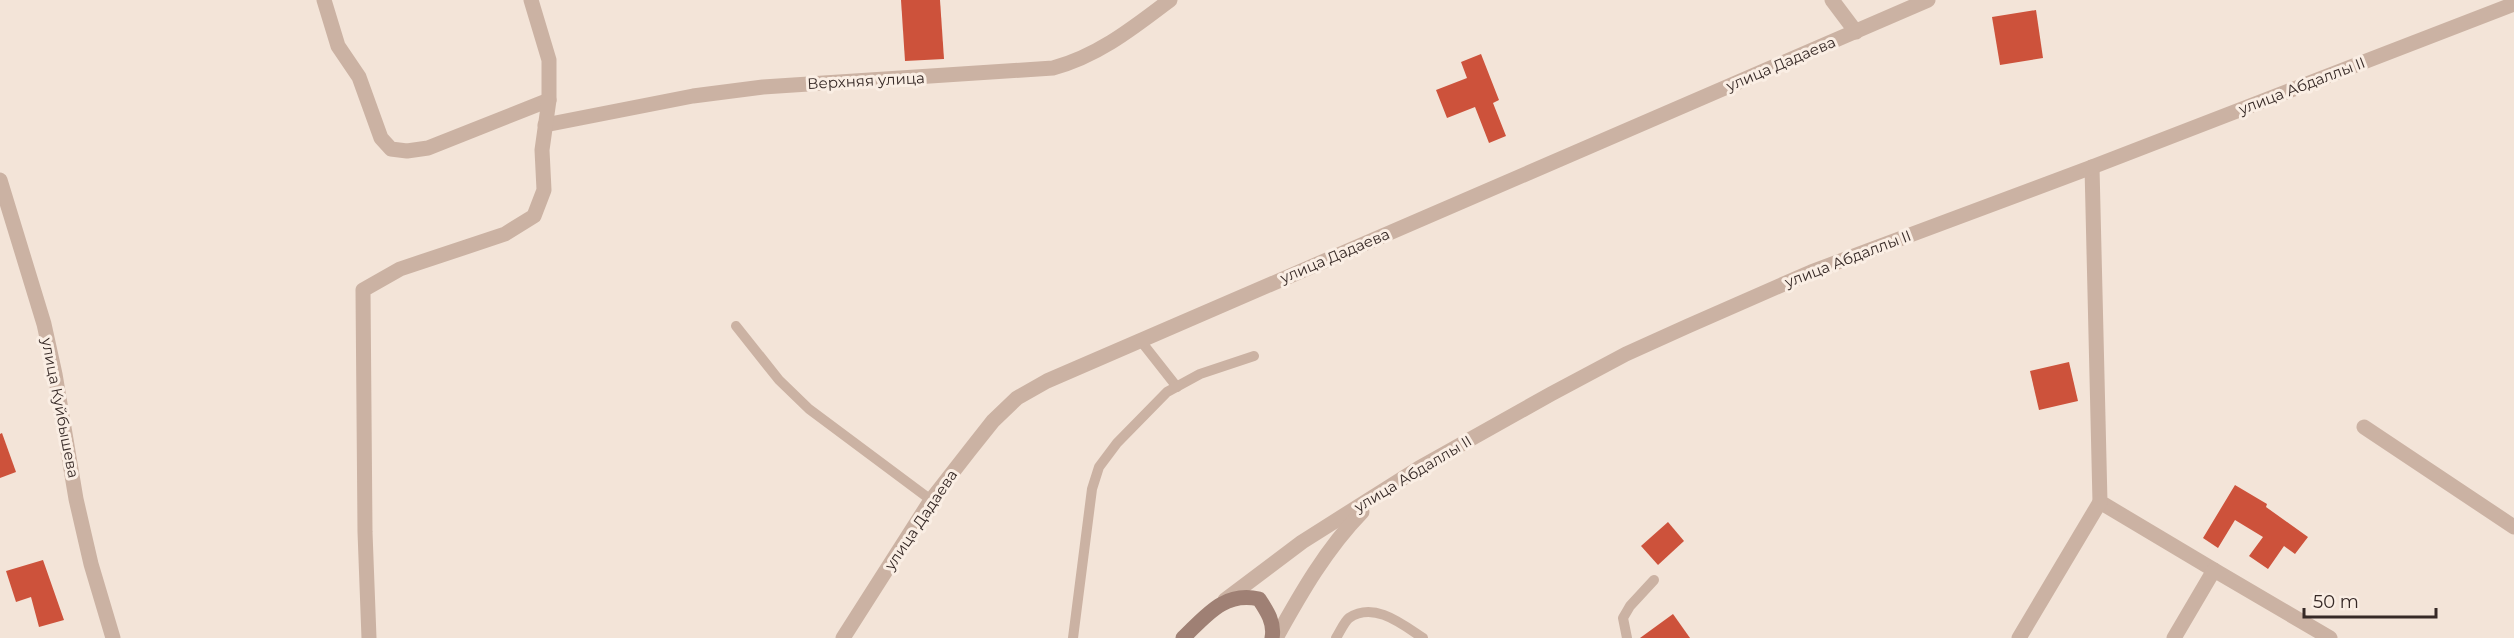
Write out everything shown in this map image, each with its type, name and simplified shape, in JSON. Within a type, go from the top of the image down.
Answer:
[{"type":"main road","points":[[1184,638],[1225,600],[1246,596],[1259,599],[1269,614],[1273,630],[1272,638]]},
{"type":"street","points":[[324,0],[338,46],[359,78],[381,138],[391,148],[407,151],[428,148],[549,100]]},
{"type":"street","points":[[369,638],[365,532],[363,290],[400,269],[505,234],[534,216],[544,190],[542,150],[549,100],[549,60],[531,0]]},
{"type":"street","name":"Верхняя улица","points":[[545,125],[693,96],[763,87],[1053,68],[1077,62],[1096,52],[1170,0]]},
{"type":"street","points":[[1832,0],[1856,32]]},
{"type":"street","name":"улица Дадаева","points":[[843,638],[931,500],[993,421],[1017,398],[1047,381],[1140,340],[1928,0]]},
{"type":"street","name":"улица Абдаллы II","points":[[1225,600],[1302,542],[1380,493],[1551,394],[1677,331],[1811,272],[2092,167],[2514,4]]},
{"type":"street","points":[[2019,638],[2100,502],[2092,167]]},
{"type":"street","name":"улица Куйбышева","points":[[0,180],[44,324],[55,374],[76,499],[91,564],[113,638]]},
{"type":"street","points":[[2364,427],[2514,527]]},
{"type":"street","points":[[1276,638],[1306,586],[1340,535],[1380,493]]},
{"type":"street","points":[[2100,502],[2330,638]]},
{"type":"street","points":[[2174,638],[2214,570]]},
{"type":"lane","points":[[736,326],[779,380],[809,409],[931,500]]},
{"type":"lane","points":[[1140,340],[1177,387]]},
{"type":"lane","points":[[1073,638],[1092,489],[1099,467],[1117,443],[1167,392],[1200,374],[1254,356]]},
{"type":"lane","points":[[1627,638],[1623,618],[1630,606],[1654,580]]},
{"type":"lane","points":[[1336,638],[1348,619],[1364,612],[1383,614],[1423,638]]},
{"type":"building","points":[[901,0],[940,0],[944,59],[905,61]]},
{"type":"building","points":[[2036,10],[2043,58],[2000,65],[1992,17]]},
{"type":"building","points":[[1481,54],[1499,100],[1493,103],[1506,136],[1489,143],[1475,107],[1447,118],[1436,90],[1467,78],[1461,62]]},
{"type":"building","points":[[2069,362],[2078,401],[2039,410],[2030,371]]},
{"type":"building","points":[[2,433],[16,472],[0,478],[0,434]]},
{"type":"building","points":[[2235,485],[2267,504],[2266,507],[2308,537],[2295,554],[2284,546],[2268,569],[2249,556],[2263,537],[2235,520],[2218,548],[2203,538]]},
{"type":"building","points":[[1668,522],[1684,541],[1658,565],[1641,546]]},
{"type":"building","points":[[43,560],[64,620],[39,627],[31,597],[16,602],[6,571]]},
{"type":"building","points":[[1673,614],[1690,638],[1640,638]]}]
